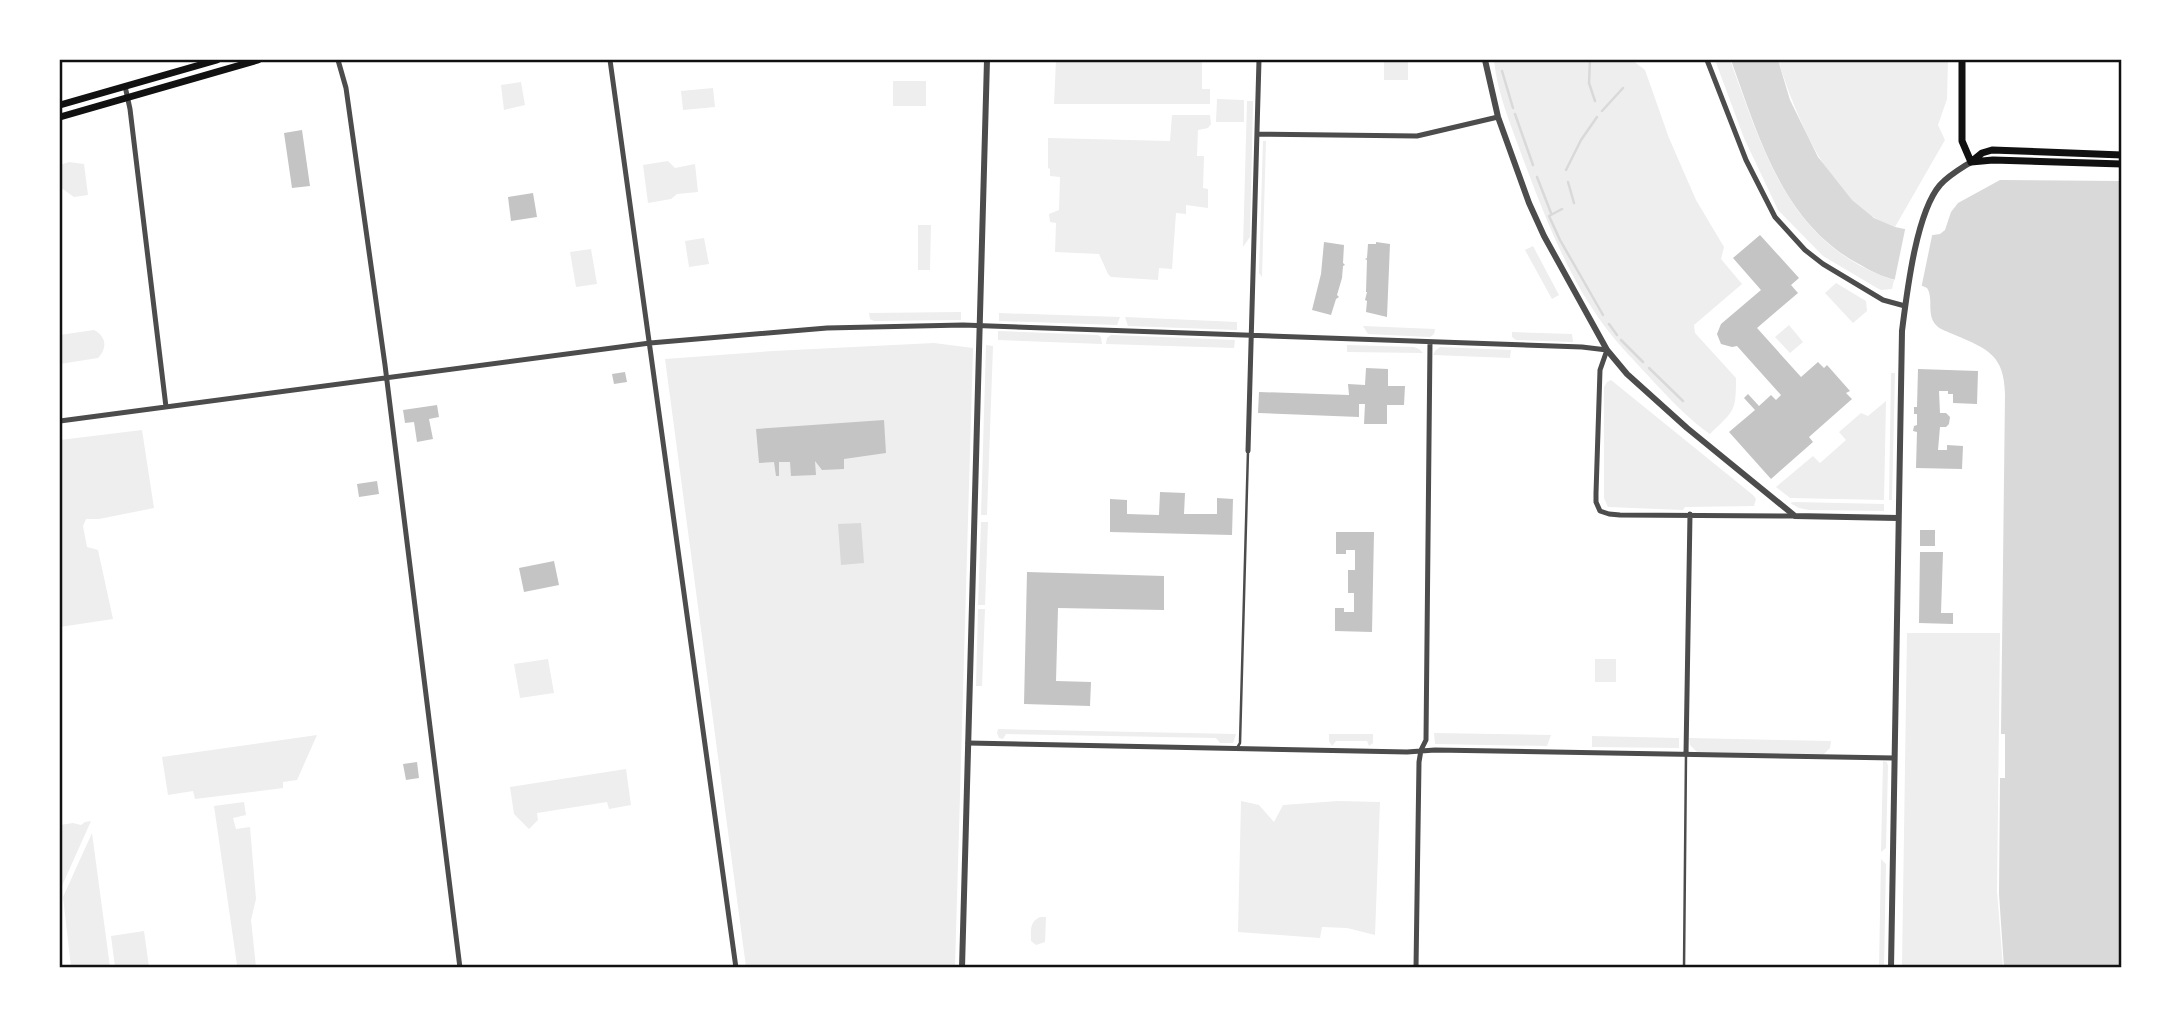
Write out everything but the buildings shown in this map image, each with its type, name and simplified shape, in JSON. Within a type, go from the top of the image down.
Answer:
[{"type":"main road","points":[[60,105],[217,60]]},
{"type":"main road","points":[[60,117],[258,60]]},
{"type":"main road","points":[[1962,60],[1962,141],[1971,162]]},
{"type":"main road","points":[[1971,162],[1982,153],[1992,150],[2122,155]]},
{"type":"main road","points":[[1971,162],[1993,160],[2122,164]]},
{"type":"street","points":[[338,60],[346,88],[386,378],[460,968]]},
{"type":"street","points":[[610,60],[736,968]]},
{"type":"street","points":[[962,968],[987,60]]},
{"type":"street","points":[[1248,451],[1259,60]]},
{"type":"street","points":[[1485,60],[1498,117],[1544,236],[1607,350],[1627,374],[1687,428],[1796,516]]},
{"type":"street","points":[[1707,60],[1746,160],[1775,216],[1805,250],[1823,264],[1883,300],[1905,306]]},
{"type":"street","points":[[125,86],[166,407]]},
{"type":"street","points":[[1258,134],[1417,136],[1498,117]]},
{"type":"street","points":[[1891,968],[1902,331],[1907,291],[1929,202],[1949,176],[1971,162]]},
{"type":"street","points":[[60,421],[650,343],[827,328],[980,326],[1607,350]]},
{"type":"street","points":[[1416,968],[1421,750],[1426,740],[1430,342]]},
{"type":"street","points":[[1607,350],[1600,370],[1596,493],[1600,511],[1620,515],[1899,518]]},
{"type":"street","points":[[1686,754],[1690,514]]},
{"type":"street","points":[[968,743],[1237,749],[1605,751],[1894,758]]},
{"type":"lane","points":[[1237,749],[1240,743],[1248,451]]},
{"type":"lane","points":[[1684,968],[1686,754]]},
{"type":"shaded area","points":[[1056,60],[1202,61],[1202,89],[1210,89],[1210,104],[1054,104]]},
{"type":"shaded area","points":[[1384,60],[1408,60],[1408,80],[1384,80]]},
{"type":"shaded area","points":[[1494,60],[1632,60],[1645,70],[1669,138],[1696,200],[1724,247],[1721,259],[1742,284],[1694,325],[1695,333],[1736,378],[1732,410],[1710,434],[1694,422],[1623,348],[1592,309],[1558,245],[1530,178],[1501,97]]},
{"type":"shaded area","points":[[1715,60],[1730,60],[1769,161],[1785,192],[1805,220],[1829,244],[1858,265],[1894,280],[1892,289],[1881,290],[1823,256],[1778,210],[1744,138]]},
{"type":"shaded area","points":[[1731,60],[1778,60],[1790,100],[1818,157],[1852,200],[1874,218],[1895,227],[1940,234],[1945,230],[1951,212],[1958,203],[2000,180],[2121,181],[2121,967],[2004,967],[1999,894],[2000,778],[2005,778],[2005,734],[2001,734],[2005,394],[2001,370],[1992,355],[1985,350],[1936,325],[1931,316],[1927,288],[1886,277],[1866,268],[1831,246],[1809,225],[1776,174]]},
{"type":"shaded area","points":[[1778,60],[1948,60],[1947,99],[1938,125],[1945,140],[1895,227],[1857,206],[1827,170],[1803,125]]},
{"type":"shaded area","points":[[893,81],[926,81],[926,106],[893,106]]},
{"type":"shaded area","points":[[521,82],[525,105],[504,110],[501,85]]},
{"type":"shaded area","points":[[713,88],[715,107],[683,110],[681,91]]},
{"type":"shaded area","points":[[1217,99],[1244,100],[1244,122],[1216,122]]},
{"type":"shaded area","points":[[1247,101],[1253,101],[1250,237],[1243,247]]},
{"type":"shaded area","points":[[1172,115],[1210,115],[1211,124],[1208,128],[1198,130],[1197,156],[1204,156],[1203,188],[1208,189],[1208,208],[1186,205],[1186,214],[1176,213],[1172,269],[1159,268],[1158,280],[1111,277],[1099,254],[1055,252],[1056,223],[1050,222],[1049,214],[1059,210],[1060,177],[1050,176],[1048,138],[1170,141]]},
{"type":"shaded area","points":[[1263,141],[1266,141],[1262,277],[1259,273]]},
{"type":"shaded area","points":[[668,161],[675,168],[695,164],[698,192],[677,194],[671,199],[648,203],[643,165]]},
{"type":"shaded area","points":[[69,162],[84,164],[88,195],[74,197],[60,187],[60,165]]},
{"type":"shaded area","points":[[918,225],[931,225],[930,270],[918,270]]},
{"type":"shaded area","points":[[704,238],[709,264],[689,267],[685,241]]},
{"type":"shaded area","points":[[1533,246],[1559,295],[1552,299],[1525,250]]},
{"type":"shaded area","points":[[591,249],[597,284],[576,287],[570,252]]},
{"type":"shaded area","points":[[1836,283],[1866,301],[1867,311],[1853,323],[1825,293]]},
{"type":"shaded area","points":[[961,312],[961,320],[874,321],[870,319],[869,313]]},
{"type":"shaded area","points":[[999,313],[1120,317],[1117,325],[999,321]]},
{"type":"shaded area","points":[[1125,317],[1237,322],[1237,330],[1128,326]]},
{"type":"shaded area","points":[[1789,325],[1803,342],[1790,353],[1775,337]]},
{"type":"shaded area","points":[[1363,326],[1435,329],[1430,337],[1368,334]]},
{"type":"shaded area","points":[[94,330],[104,342],[98,358],[60,364],[60,335]]},
{"type":"shaded area","points":[[998,331],[1098,335],[1102,344],[998,340]]},
{"type":"shaded area","points":[[1512,332],[1572,334],[1573,342],[1516,340],[1512,337]]},
{"type":"shaded area","points":[[1111,335],[1235,340],[1234,348],[1106,344]]},
{"type":"shaded area","points":[[934,343],[973,348],[955,967],[746,967],[665,359]]},
{"type":"shaded area","points":[[986,345],[993,346],[987,515],[981,515]]},
{"type":"shaded area","points":[[1347,345],[1414,347],[1423,353],[1347,352]]},
{"type":"shaded area","points":[[1440,347],[1511,350],[1510,358],[1433,355]]},
{"type":"shaded area","points":[[1891,373],[1895,373],[1892,500],[1889,500]]},
{"type":"shaded area","points":[[1611,380],[1753,495],[1756,499],[1754,506],[1685,507],[1683,510],[1608,507],[1604,498],[1604,387]]},
{"type":"shaded area","points":[[1886,401],[1884,500],[1790,498],[1776,487],[1813,456],[1820,463],[1846,440],[1839,432],[1861,413],[1868,416]]},
{"type":"shaded area","points":[[142,430],[154,508],[86,519],[83,526],[87,547],[98,550],[113,619],[60,627],[60,440]]},
{"type":"shaded area","points":[[1790,503],[1884,504],[1884,511],[1809,510]]},
{"type":"shaded area","points":[[981,522],[988,522],[985,605],[978,605]]},
{"type":"shaded area","points":[[861,523],[864,563],[841,565],[838,524]]},
{"type":"shaded area","points":[[978,609],[985,609],[982,686],[976,686]]},
{"type":"shaded area","points":[[1907,633],[2000,633],[1997,891],[2003,967],[1902,967]]},
{"type":"shaded area","points":[[548,659],[554,693],[520,698],[514,664]]},
{"type":"shaded area","points":[[1595,659],[1616,659],[1616,682],[1595,682]]},
{"type":"shaded area","points":[[998,729],[1236,734],[1233,743],[1220,743],[1216,738],[1006,734],[1003,739],[999,738]]},
{"type":"shaded area","points":[[1434,733],[1551,735],[1547,746],[1435,744]]},
{"type":"shaded area","points":[[1329,734],[1373,734],[1373,743],[1369,746],[1367,741],[1336,741],[1332,746]]},
{"type":"shaded area","points":[[317,735],[297,780],[283,782],[283,788],[195,799],[193,791],[168,795],[162,757]]},
{"type":"shaded area","points":[[1592,736],[1679,738],[1679,748],[1592,747]]},
{"type":"shaded area","points":[[1689,738],[1831,741],[1830,748],[1824,754],[1697,752],[1690,745]]},
{"type":"shaded area","points":[[1883,761],[1887,762],[1888,766],[1886,848],[1881,852]]},
{"type":"shaded area","points":[[626,769],[631,805],[609,809],[607,802],[537,813],[538,820],[529,829],[514,814],[510,787]]},
{"type":"shaded area","points":[[1241,801],[1259,805],[1274,822],[1283,805],[1338,801],[1380,802],[1375,935],[1347,928],[1322,927],[1320,938],[1238,932]]},
{"type":"shaded area","points":[[244,802],[246,815],[233,818],[236,829],[250,827],[256,899],[251,920],[256,967],[220,967],[237,965],[214,806]]},
{"type":"shaded area","points":[[91,821],[61,888],[60,825],[81,825]]},
{"type":"shaded area","points":[[92,833],[110,967],[71,967],[63,897]]},
{"type":"shaded area","points":[[1881,859],[1886,864],[1884,968],[1879,967]]},
{"type":"shaded area","points":[[1040,917],[1046,917],[1045,942],[1036,945],[1031,941],[1031,927]]},
{"type":"shaded area","points":[[144,931],[149,967],[115,967],[111,936]]},
{"type":"pier","points":[[1906,225],[1933,231],[1921,289],[1894,283]]},
{"type":"waterway","points":[[1590,60],[1589,83],[1595,101]]},
{"type":"waterway","points":[[1502,71],[1513,108]]},
{"type":"waterway","points":[[1602,111],[1623,88]]},
{"type":"waterway","points":[[1515,114],[1533,165]]},
{"type":"waterway","points":[[1566,170],[1581,140],[1597,117]]},
{"type":"waterway","points":[[1537,177],[1551,213]]},
{"type":"waterway","points":[[1568,182],[1574,203]]},
{"type":"waterway","points":[[1562,209],[1549,216],[1603,315]]},
{"type":"waterway","points":[[1609,324],[1617,335]]},
{"type":"waterway","points":[[1621,340],[1643,362]]},
{"type":"waterway","points":[[1649,368],[1683,401]]}]
